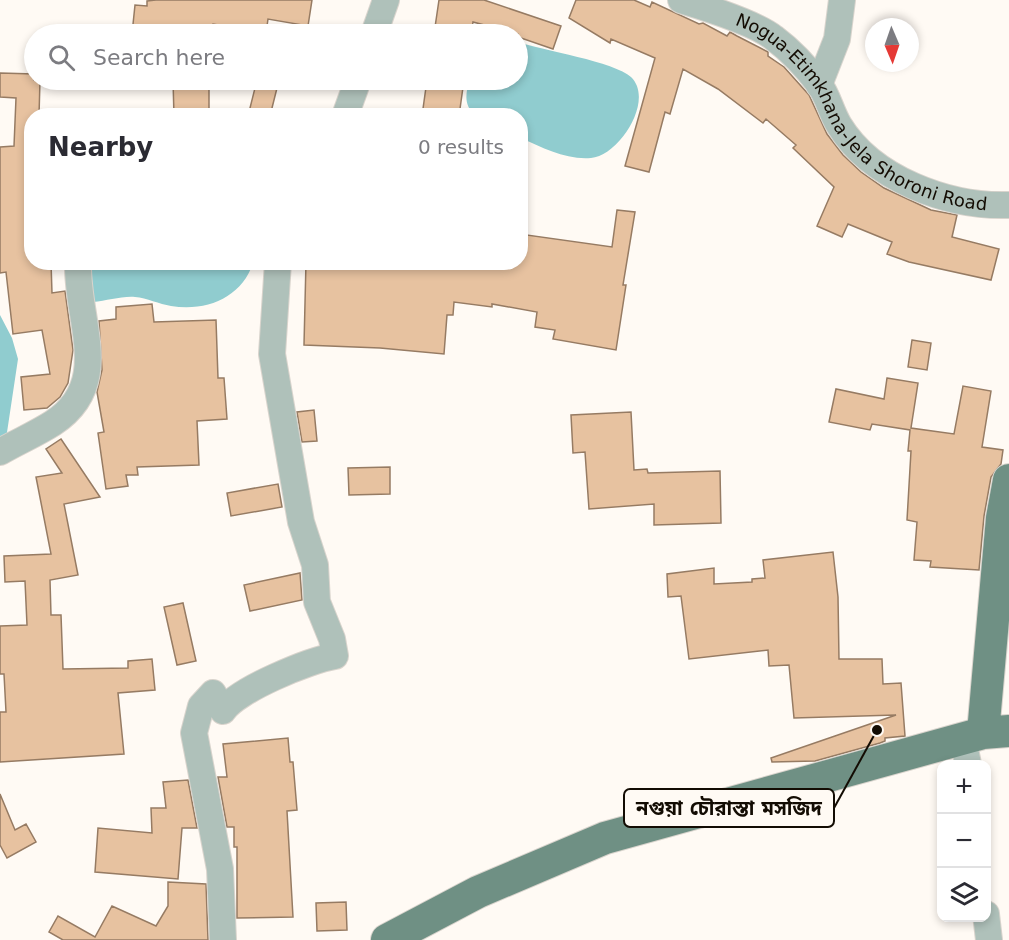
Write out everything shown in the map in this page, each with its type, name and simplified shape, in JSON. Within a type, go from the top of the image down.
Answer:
[{"type":"main road","points":[[387,940],[478,892],[605,838],[981,742],[1002,518],[1009,480]]},
{"type":"street","points":[[378,24],[386,0]]},
{"type":"street","name":"Nogua-Etimkhana-Jela Shoroni Road","points":[[681,0],[715,11],[774,37],[819,85],[840,126],[864,154],[899,179],[933,196],[965,204],[1009,205]]},
{"type":"street","points":[[819,85],[837,39],[842,0]]},
{"type":"street","points":[[348,108],[354,90]]},
{"type":"street","points":[[0,452],[54,423],[81,397],[89,370],[77,286],[78,270]]},
{"type":"street","points":[[223,940],[220,869],[194,733],[201,706],[213,693],[223,711],[228,702],[252,686],[335,656],[332,639],[317,602],[315,565],[300,522],[272,354],[277,270]]},
{"type":"street","points":[[988,922],[989,940]]},
{"type":"water","points":[[528,44],[595,61],[623,72],[631,77],[637,87],[639,99],[636,112],[622,138],[602,155],[582,158],[564,155],[528,141],[528,108],[469,108],[466,99],[467,90],[528,90]]},
{"type":"water","points":[[86,270],[250,270],[241,285],[232,293],[221,300],[197,307],[166,305],[135,297],[93,302]]},
{"type":"water","points":[[0,315],[12,338],[18,359],[6,439],[0,444]]},
{"type":"building","points":[[312,0],[308,24],[268,19],[267,24],[133,24],[135,5],[147,6],[147,1]]},
{"type":"building","points":[[439,0],[484,0],[561,26],[553,49],[528,40],[528,24],[473,22],[473,24],[435,24]]},
{"type":"building","points":[[576,0],[634,0],[650,7],[652,2],[699,24],[703,23],[727,36],[730,32],[768,52],[768,56],[784,67],[809,95],[827,134],[843,155],[861,172],[884,188],[931,210],[957,215],[952,237],[999,249],[991,280],[909,262],[887,254],[892,242],[848,224],[842,237],[817,226],[834,187],[793,148],[796,145],[766,119],[763,123],[718,89],[683,69],[670,114],[665,112],[649,172],[625,166],[655,58],[611,39],[610,43],[569,18]]},
{"type":"building","points":[[0,73],[24,74],[24,90],[40,90],[39,108],[24,108],[24,270],[51,270],[52,293],[65,291],[73,350],[68,383],[60,397],[47,408],[24,410],[21,377],[50,374],[42,330],[13,334],[6,272],[0,273],[0,147],[14,146],[16,98],[0,97]]},
{"type":"building","points":[[173,90],[209,90],[209,108],[174,108]]},
{"type":"building","points":[[254,90],[276,90],[272,108],[250,108]]},
{"type":"building","points":[[426,90],[463,90],[460,108],[423,108]]},
{"type":"building","points":[[617,210],[635,212],[623,285],[626,285],[616,350],[553,339],[555,330],[535,327],[537,312],[492,304],[492,307],[454,302],[453,315],[447,315],[444,354],[380,348],[304,345],[306,270],[528,270],[528,235],[612,247]]},
{"type":"building","points":[[152,304],[154,322],[216,320],[218,378],[224,378],[227,419],[197,421],[199,465],[137,467],[138,475],[126,475],[128,486],[106,489],[98,433],[104,432],[97,392],[102,370],[99,321],[116,319],[116,307]]},
{"type":"building","points":[[912,340],[931,343],[927,370],[908,367]]},
{"type":"building","points":[[887,378],[918,383],[911,428],[954,434],[963,386],[991,391],[982,447],[1003,450],[1001,464],[991,477],[984,516],[979,570],[930,567],[931,561],[914,560],[917,522],[907,520],[910,430],[872,424],[870,430],[829,422],[836,389],[884,399]]},
{"type":"building","points":[[314,410],[317,441],[302,442],[297,412]]},
{"type":"building","points":[[631,412],[634,470],[647,469],[648,473],[720,471],[721,523],[654,525],[654,504],[589,509],[585,452],[573,453],[571,415]]},
{"type":"building","points":[[61,439],[100,497],[64,504],[78,575],[50,580],[51,615],[61,615],[63,669],[128,668],[128,661],[152,659],[155,690],[118,693],[124,754],[0,762],[0,712],[6,712],[4,674],[0,674],[0,626],[27,625],[25,581],[5,582],[4,556],[51,554],[36,477],[62,473],[46,449]]},
{"type":"building","points":[[390,467],[390,494],[349,495],[348,468]]},
{"type":"building","points":[[278,484],[282,507],[231,516],[227,493]]},
{"type":"building","points":[[833,552],[838,597],[839,659],[882,659],[883,684],[901,683],[905,736],[885,738],[885,741],[880,743],[815,761],[772,762],[771,758],[896,715],[794,718],[789,665],[769,666],[768,650],[689,659],[681,596],[668,597],[667,574],[714,568],[714,584],[752,582],[752,579],[765,578],[763,560]]},
{"type":"building","points":[[300,573],[302,600],[250,611],[244,585]]},
{"type":"building","points":[[183,603],[196,661],[177,665],[164,607]]},
{"type":"building","points":[[288,738],[290,762],[293,762],[297,810],[287,811],[293,917],[237,918],[237,847],[234,847],[234,827],[227,827],[218,777],[227,777],[223,744]]},
{"type":"building","points":[[188,780],[197,828],[182,828],[178,879],[95,872],[98,828],[152,833],[151,808],[166,808],[163,782]]},
{"type":"building","points":[[0,794],[15,830],[26,824],[36,842],[7,858],[0,845]]},
{"type":"building","points":[[168,882],[206,884],[208,940],[63,940],[49,932],[58,916],[95,937],[112,906],[156,926],[168,906]]},
{"type":"building","points":[[346,902],[347,930],[317,931],[316,903]]},
{"type":"place","name":"নগুয়া চৌরাস্তা মসজিদ","points":[[877,730]]}]
